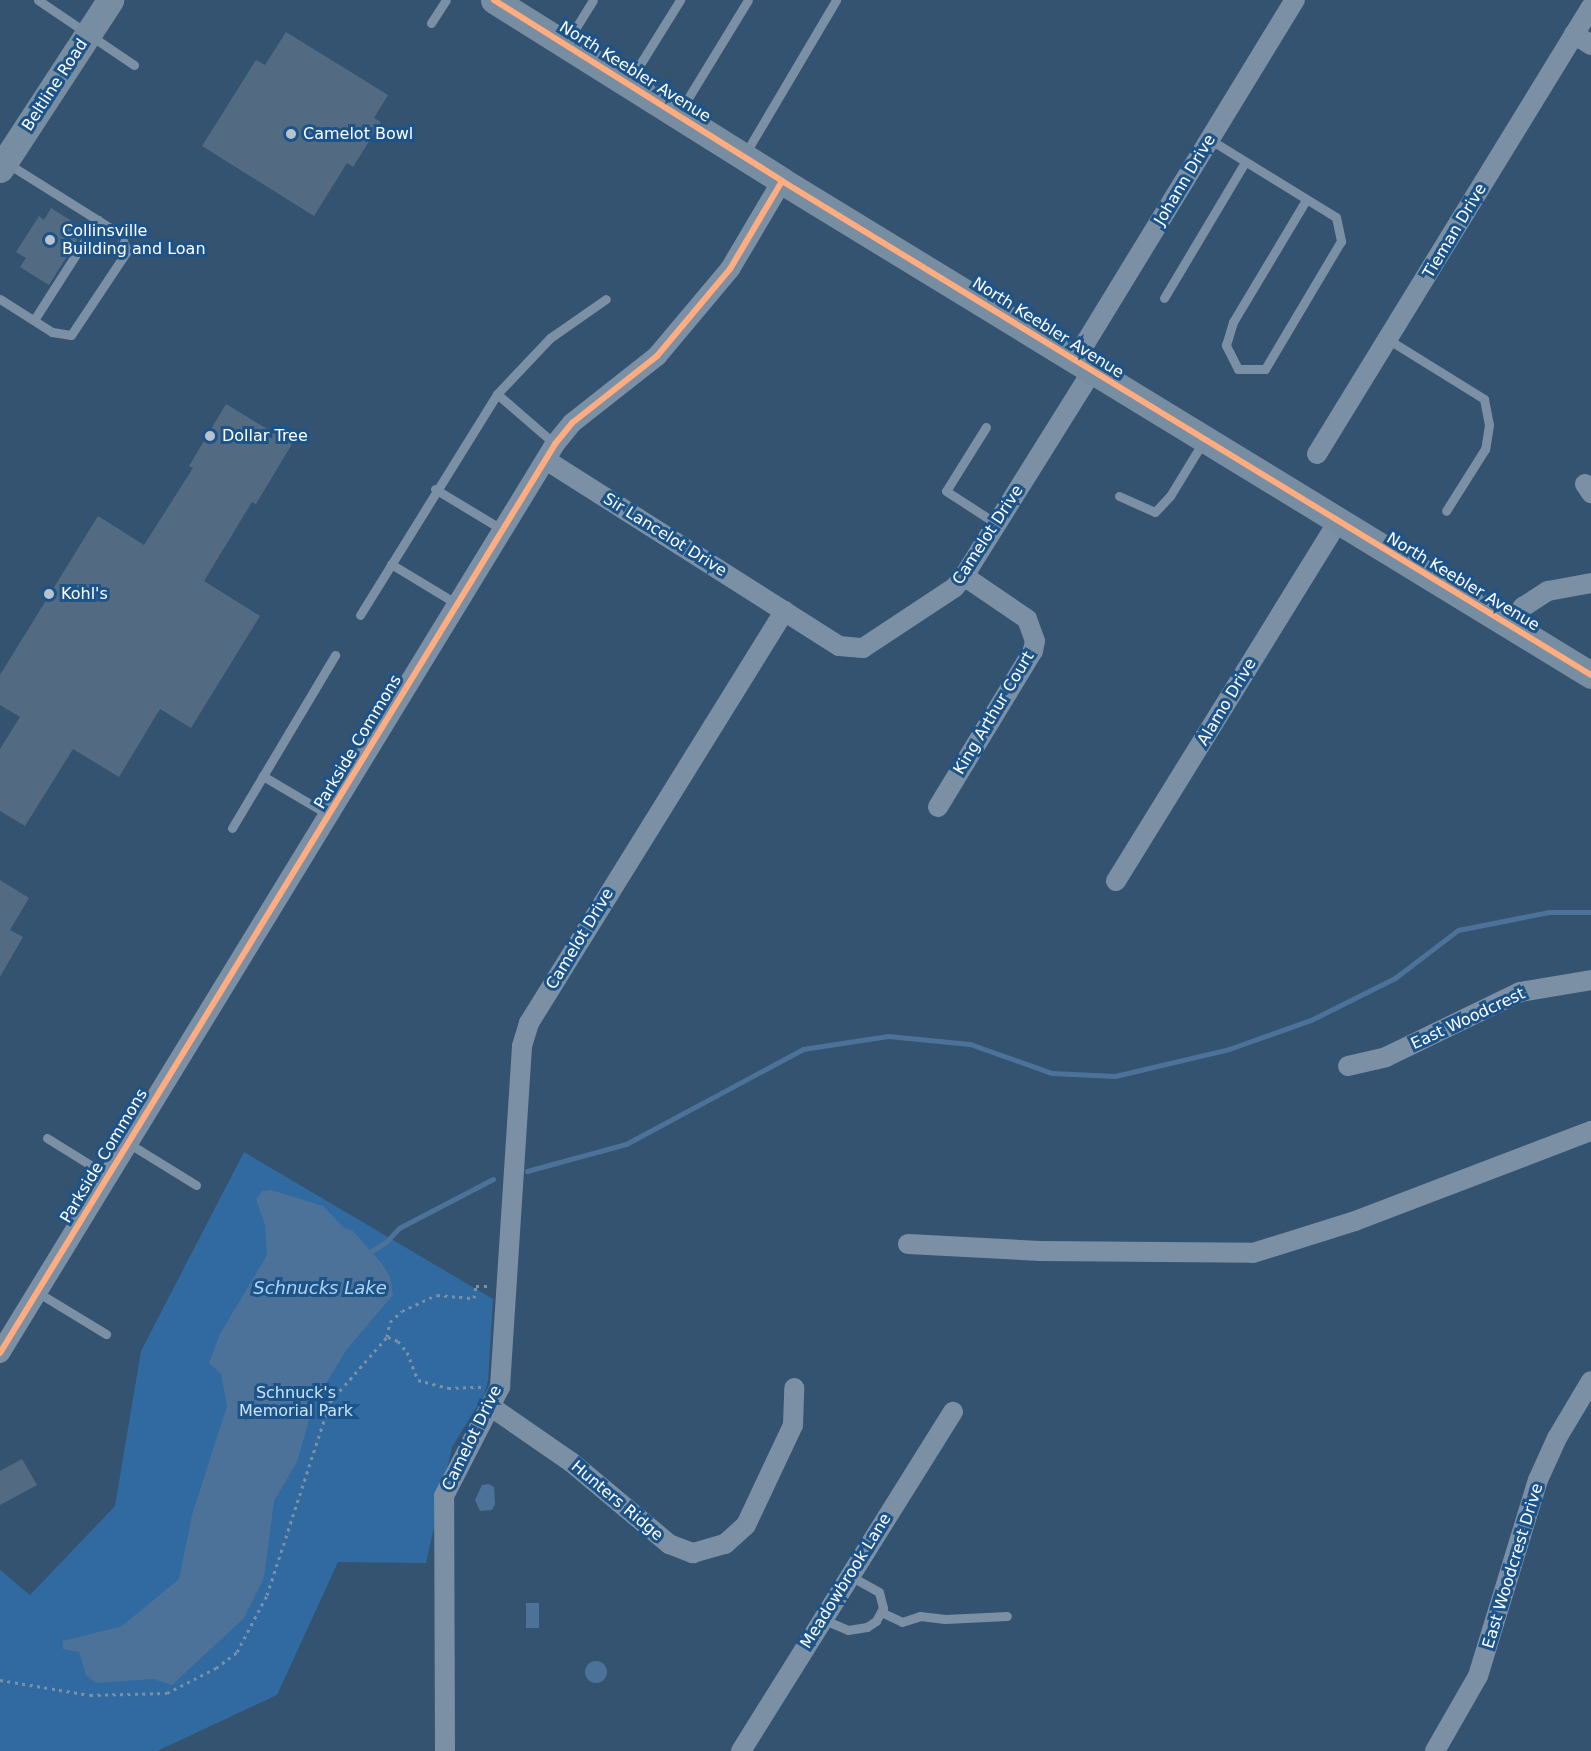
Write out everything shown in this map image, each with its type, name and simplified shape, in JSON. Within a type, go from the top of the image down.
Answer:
[{"type":"street","name":"Beltline Road","points":[[4,157],[110,0]]},
{"type":"street","name":"North Keebler Avenue","points":[[494,0],[782,181],[1591,675]]},
{"type":"street","name":"Johann Drive","points":[[1083,366],[1209,139],[1295,0]]},
{"type":"street","name":"Tieman Drive","points":[[1317,454],[1591,8]]},
{"type":"street","points":[[1574,34],[1591,45]]},
{"type":"street","name":"Parkside Commons","points":[[0,1353],[551,452],[572,423],[657,356],[730,269],[782,181]]},
{"type":"street","name":"Camelot Drive","points":[[445,1751],[444,1496],[500,1388],[504,1287],[522,1046],[529,1023],[784,611],[839,646],[863,648],[955,587],[997,524],[1083,366]]},
{"type":"street","name":"Sir Lancelot Drive","points":[[551,452],[784,611]]},
{"type":"street","name":"Alamo Drive","points":[[1116,880],[1338,522]]},
{"type":"street","name":"King Arthur Court","points":[[938,807],[1033,651],[1035,641],[1026,619],[964,576]]},
{"type":"street","points":[[1509,626],[1523,607],[1548,591],[1591,583]]},
{"type":"street","name":"East Woodcrest","points":[[1348,1066],[1386,1057],[1520,992],[1591,980]]},
{"type":"street","points":[[908,1244],[1040,1251],[1253,1253],[1355,1221],[1591,1131]]},
{"type":"street","name":"East Woodcrest Drive","points":[[1435,1751],[1478,1676],[1538,1480],[1557,1438],[1591,1381]]},
{"type":"street","name":"Hunters Ridge","points":[[490,1406],[571,1462],[669,1544],[693,1553],[725,1544],[746,1525],[793,1425],[794,1388]]},
{"type":"street","name":"Meadowbrook Lane","points":[[741,1751],[952,1412]]},
{"type":"lane","points":[[38,0],[134,65]]},
{"type":"lane","points":[[431,23],[446,0]]},
{"type":"lane","points":[[566,44],[593,0]]},
{"type":"lane","points":[[628,84],[680,0]]},
{"type":"lane","points":[[678,115],[748,0]]},
{"type":"lane","points":[[743,156],[836,0]]},
{"type":"lane","points":[[1209,139],[1336,218],[1341,242],[1265,369],[1238,369],[1226,345],[1233,322],[1306,200]]},
{"type":"lane","points":[[0,299],[61,336],[71,335],[116,271],[127,251],[126,242],[98,220],[4,157]]},
{"type":"lane","points":[[1164,298],[1245,162]]},
{"type":"lane","points":[[34,321],[98,220]]},
{"type":"lane","points":[[360,615],[435,489],[497,394],[550,338],[606,299]]},
{"type":"lane","points":[[1389,340],[1484,399],[1489,425],[1485,449],[1446,510]]},
{"type":"lane","points":[[497,394],[551,452]]},
{"type":"lane","points":[[986,427],[946,491],[997,524]]},
{"type":"lane","points":[[1119,496],[1155,512],[1170,496],[1204,440]]},
{"type":"lane","points":[[435,489],[503,530]]},
{"type":"lane","points":[[391,564],[457,604]]},
{"type":"lane","points":[[232,828],[335,655]]},
{"type":"lane","points":[[263,776],[329,815]]},
{"type":"lane","points":[[47,1138],[108,1176]]},
{"type":"lane","points":[[128,1143],[196,1185]]},
{"type":"lane","points":[[37,1292],[106,1334]]},
{"type":"lane","points":[[822,1619],[858,1630],[876,1621],[881,1612],[879,1592],[849,1575]]},
{"type":"lane","points":[[881,1612],[902,1622],[920,1616],[945,1619],[1007,1616]]},
{"type":"path","points":[[0,1680],[90,1695],[167,1693],[216,1668],[237,1652],[267,1596],[330,1402],[387,1337],[390,1322],[419,1301],[437,1295],[474,1298],[476,1286],[504,1287]]},
{"type":"path","points":[[387,1337],[398,1341],[407,1352],[418,1380],[448,1388],[500,1388]]},
{"type":"green space","name":"Schnuck's Memorial Park","points":[[244,1152],[493,1299],[488,1381],[484,1395],[452,1447],[426,1563],[338,1562],[277,1695],[157,1751],[0,1751],[0,1570],[30,1595],[115,1506],[141,1351]]},
{"type":"water","name":"Schnucks Lake","points":[[271,1190],[323,1206],[343,1227],[353,1231],[382,1264],[390,1277],[393,1295],[347,1349],[314,1403],[297,1462],[274,1501],[264,1578],[244,1618],[172,1685],[153,1679],[96,1683],[86,1675],[79,1652],[63,1649],[63,1641],[122,1626],[179,1579],[192,1515],[227,1406],[221,1374],[209,1363],[220,1334],[267,1255],[265,1225],[256,1199],[262,1191]]},
{"type":"water","points":[[489,1484],[494,1487],[495,1504],[492,1510],[480,1511],[475,1500],[482,1485]]},
{"type":"water","points":[[526,1603],[539,1603],[539,1628],[526,1628]]},
{"type":"water","points":[[596,1661],[604,1664],[607,1672],[604,1680],[596,1683],[588,1680],[585,1672],[588,1664]]},
{"type":"building","name":"Camelot Bowl","points":[[286,32],[388,95],[374,118],[381,122],[353,167],[347,163],[314,216],[202,146],[256,60],[265,65]]},
{"type":"building","name":"Collinsville Building and Loan","points":[[51,208],[84,229],[49,285],[20,267],[26,258],[16,252],[39,216],[44,220]]},
{"type":"building","points":[[226,404],[292,444],[256,504],[252,502],[204,581],[260,616],[191,728],[160,709],[119,777],[73,749],[25,826],[0,811],[0,749],[20,717],[0,705],[0,675],[98,516],[144,545],[193,468],[189,466]]},
{"type":"building","points":[[0,880],[29,898],[10,930],[23,937],[0,977]]},
{"type":"building","points":[[22,1459],[37,1485],[0,1505],[0,1471]]},
{"type":"waterway","points":[[527,1171],[626,1144],[803,1049],[888,1036],[970,1044],[1052,1073],[1115,1076],[1229,1049],[1311,1020],[1395,978],[1458,930],[1549,912],[1591,912]]},
{"type":"waterway","points":[[368,1253],[386,1242],[399,1228],[493,1179]]},
{"type":"cycle path","points":[[494,0],[782,181],[1591,675]]},
{"type":"cycle path","points":[[0,1353],[555,444],[572,423],[657,356],[730,269],[782,181]]},
{"type":"place","name":"Camelot Bowl","points":[[291,134]]},
{"type":"place","name":"Collinsville Building and Loan","points":[[50,240]]},
{"type":"place","name":"Dollar Tree","points":[[210,436]]},
{"type":"place","name":"Kohl's","points":[[49,594]]}]
